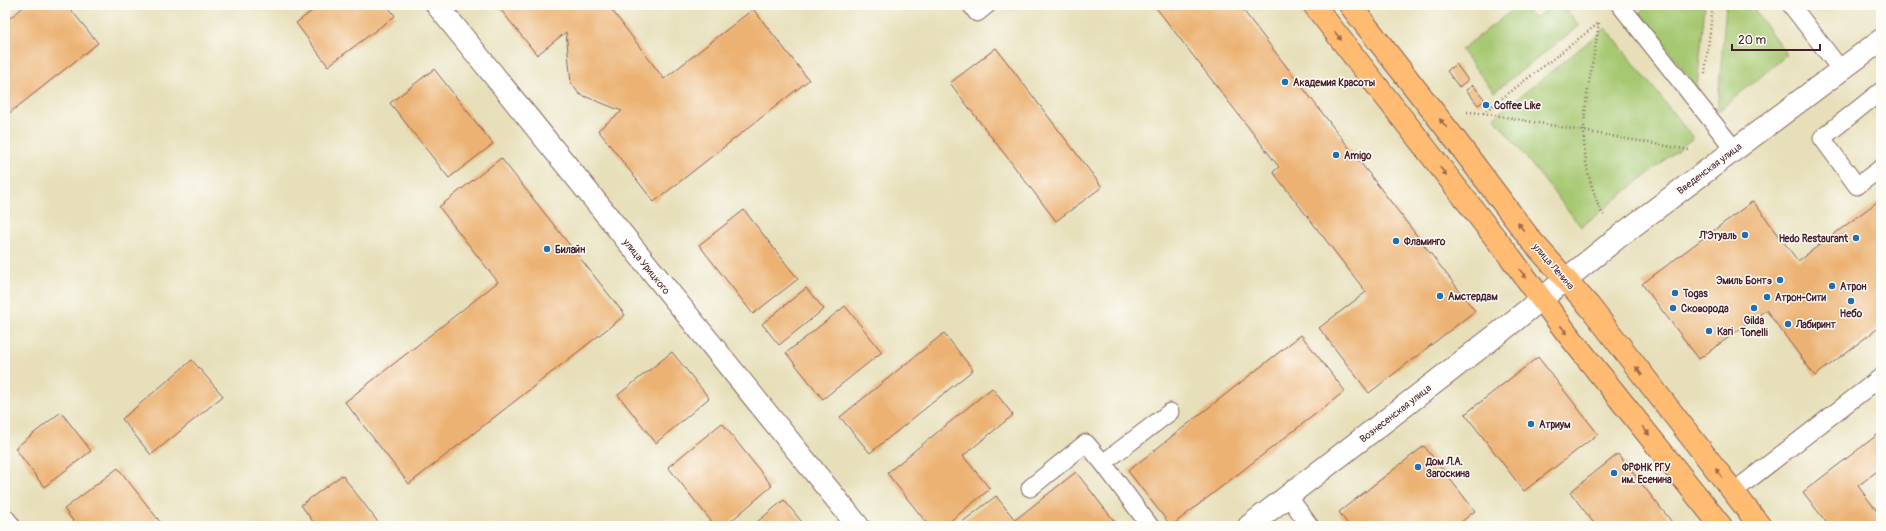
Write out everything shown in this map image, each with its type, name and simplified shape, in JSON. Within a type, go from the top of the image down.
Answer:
[{"type":"main road","points":[[1314,5],[1511,258],[1540,299],[1720,526]]},
{"type":"main road","name":"улица Ленина","points":[[1350,5],[1433,110],[1530,239],[1590,307],[1760,526]]},
{"type":"street","name":"улица Урицкого","points":[[437,5],[858,526]]},
{"type":"street","name":"Введенская улица","points":[[1540,299],[1566,280],[1621,235],[1881,40]]},
{"type":"street","name":"Вознесенская улица","points":[[1249,526],[1499,333],[1540,299]]},
{"type":"street","points":[[5,521],[9,526]]},
{"type":"lane","points":[[971,5],[977,13],[987,5]]},
{"type":"lane","points":[[1791,5],[1841,70]]},
{"type":"lane","points":[[1623,6],[1701,108],[1730,153]]},
{"type":"lane","points":[[1881,91],[1822,138],[1857,186],[1881,168]]},
{"type":"lane","points":[[1733,492],[1881,377]]},
{"type":"lane","points":[[1103,464],[1170,412]]},
{"type":"lane","points":[[1030,488],[1086,443],[1150,526]]},
{"type":"lane","points":[[1288,496],[1310,526]]},
{"type":"path","points":[[1701,108],[1713,5]]},
{"type":"path","points":[[1483,113],[1623,6]]},
{"type":"path","points":[[1599,23],[1583,131],[1585,156],[1590,183],[1602,212],[1621,235]]},
{"type":"path","points":[[1433,110],[1483,113],[1583,131],[1730,153]]},
{"type":"green space","points":[[1519,5],[1523,5],[1534,19],[1552,5],[1563,5],[1579,26],[1494,92],[1461,50]]},
{"type":"green space","points":[[1649,5],[1705,5],[1697,88],[1640,12]]},
{"type":"green space","points":[[1726,5],[1751,5],[1787,55],[1717,112]]},
{"type":"green space","points":[[1606,28],[1693,138],[1581,227],[1494,117]]},
{"type":"building","points":[[26,5],[67,5],[98,43],[7,115],[5,113],[5,22]]},
{"type":"building","points":[[320,5],[387,5],[395,16],[328,66],[296,23]]},
{"type":"building","points":[[497,5],[608,5],[664,79],[753,9],[809,80],[654,202],[598,130],[622,111],[579,94],[571,83],[566,32],[537,55]]},
{"type":"building","points":[[1154,5],[1239,5],[1475,311],[1369,393],[1319,328],[1366,292],[1273,172],[1279,167]]},
{"type":"building","points":[[996,48],[1102,187],[1056,221],[950,83]]},
{"type":"building","points":[[1456,64],[1468,80],[1459,87],[1447,71]]},
{"type":"building","points":[[434,69],[493,144],[449,178],[390,103]]},
{"type":"building","points":[[1473,85],[1485,100],[1478,105],[1466,90]]},
{"type":"building","points":[[501,158],[625,315],[409,484],[345,402],[498,282],[439,207]]},
{"type":"building","name":"Атрон-Сити","points":[[1881,199],[1881,326],[1815,376],[1766,310],[1699,359],[1642,284],[1753,201],[1798,261]]},
{"type":"building","points":[[744,210],[798,279],[753,314],[699,245]]},
{"type":"building","points":[[806,288],[824,309],[779,345],[762,324]]},
{"type":"building","points":[[845,306],[882,352],[823,399],[786,353]]},
{"type":"building","points":[[944,333],[973,370],[870,453],[840,417]]},
{"type":"building","points":[[1301,335],[1345,391],[1171,526],[1128,471]]},
{"type":"building","points":[[672,352],[709,398],[656,443],[618,395]]},
{"type":"building","name":"Атриум","points":[[1538,357],[1598,434],[1524,491],[1465,414]]},
{"type":"building","points":[[192,360],[223,396],[151,455],[122,419]]},
{"type":"building","points":[[992,388],[1013,415],[963,456],[990,489],[944,526],[929,526],[887,473]]},
{"type":"building","points":[[61,412],[91,451],[44,487],[15,448]]},
{"type":"building","points":[[722,423],[772,486],[725,526],[715,526],[668,467]]},
{"type":"building","points":[[1881,432],[1881,468],[1858,486],[1876,510],[1881,506],[1881,526],[1829,526],[1803,492]]},
{"type":"building","name":"Дом Л.А. Загоскина","points":[[1424,446],[1475,511],[1456,526],[1349,526],[1339,512]]},
{"type":"building","name":"ФРФНК РГУ им. Есенина","points":[[1618,454],[1675,526],[1596,526],[1570,492]]},
{"type":"building","points":[[118,468],[161,523],[157,526],[77,526],[64,509]]},
{"type":"building","points":[[1076,472],[1118,526],[957,526],[996,496],[1015,520]]},
{"type":"building","points":[[342,475],[381,526],[316,526],[301,505]]},
{"type":"building","points":[[784,500],[805,526],[752,526]]},
{"type":"place","name":"Академия Красоты","points":[[1285,82]]},
{"type":"place","name":"Coffee Like","points":[[1486,105]]},
{"type":"place","name":"Amigo","points":[[1336,155]]},
{"type":"place","name":"Л'Этуаль","points":[[1745,235]]},
{"type":"place","name":"Hedo Restaurant","points":[[1856,238]]},
{"type":"place","name":"Фламинго","points":[[1396,241]]},
{"type":"place","name":"Билайн","points":[[547,249]]},
{"type":"place","name":"Эмиль Бонтэ","points":[[1780,280]]},
{"type":"place","name":"Атрон","points":[[1832,286]]},
{"type":"place","name":"Togas","points":[[1675,293]]},
{"type":"place","name":"Амстердам","points":[[1440,296]]},
{"type":"place","name":"Атрон-Сити","points":[[1767,297]]},
{"type":"place","name":"Небо","points":[[1851,301]]},
{"type":"place","name":"Сковорода","points":[[1673,308]]},
{"type":"place","name":"Gilda Tonelli","points":[[1754,308]]},
{"type":"place","name":"Лабиринт","points":[[1788,324]]},
{"type":"place","name":"Kari","points":[[1709,331]]},
{"type":"place","name":"Атриум","points":[[1531,424]]},
{"type":"place","name":"Дом Л.А. Загоскина","points":[[1418,467]]},
{"type":"place","name":"ФРФНК РГУ им. Есенина","points":[[1614,473]]}]
